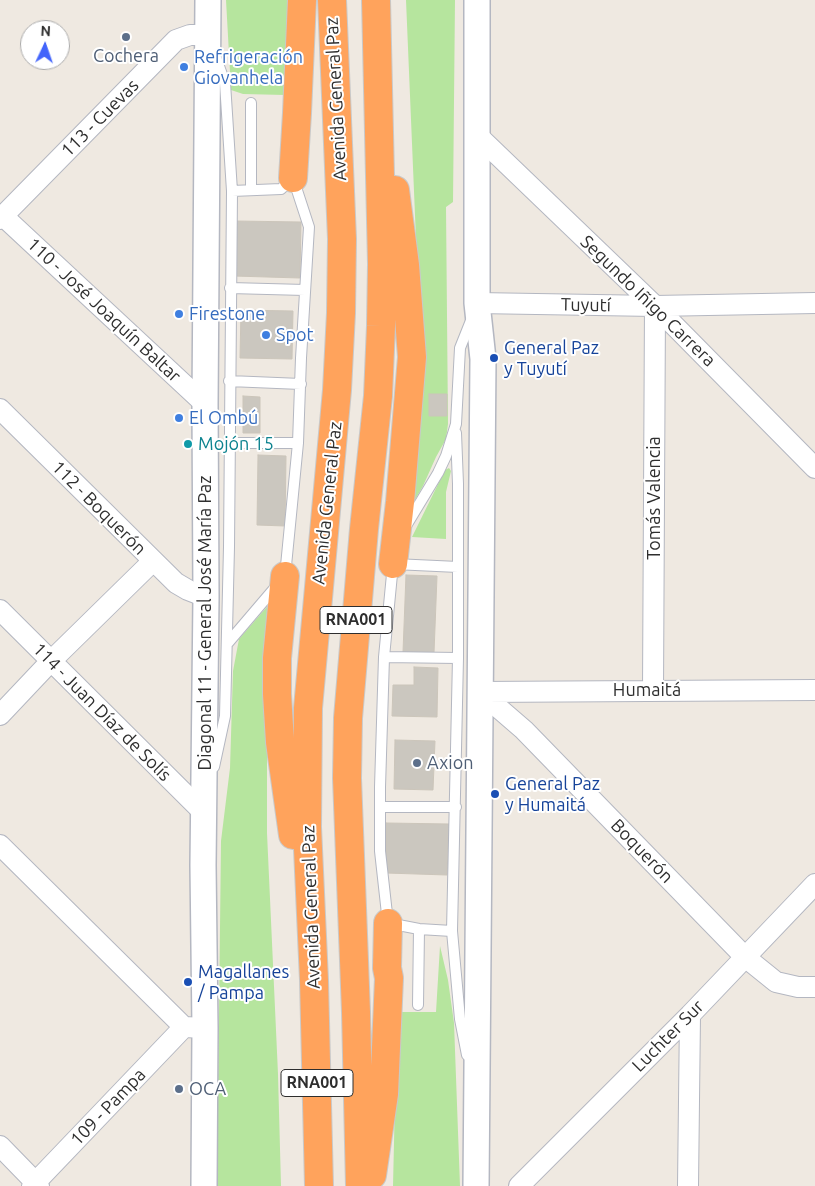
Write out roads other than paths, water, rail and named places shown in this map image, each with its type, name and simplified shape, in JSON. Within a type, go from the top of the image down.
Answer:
[{"type":"highway","points":[[293,178],[298,113],[302,0]]},
{"type":"highway","name":"Avenida General Paz","points":[[319,1186],[314,980],[307,827],[308,708],[338,390],[341,313],[342,239],[332,0]]},
{"type":"highway","name":"RNA001","points":[[360,1186],[347,761],[348,718],[363,538],[378,396],[381,326],[382,264],[376,0]]},
{"type":"highway","points":[[377,54],[406,265],[412,357],[393,564]]},
{"type":"highway","points":[[285,576],[277,658],[280,742],[314,980]]},
{"type":"highway","points":[[371,1186],[384,1094],[389,978],[388,923]]},
{"type":"street","name":"Diagonal 11 - General José María Paz","points":[[204,1186],[194,1027],[204,813],[208,0]]},
{"type":"street","points":[[476,1186],[483,359],[477,303],[477,0]]},
{"type":"street","name":"113 - Cuevas","points":[[1,217],[176,40],[190,35],[208,35]]},
{"type":"street","name":"Segundo Iñigo Carrera","points":[[478,136],[655,306],[815,468]]},
{"type":"street","name":"110 - José Joaquín Baltar","points":[[1,217],[205,404]]},
{"type":"street","name":"Tuyutí","points":[[477,303],[655,306],[815,303]]},
{"type":"street","name":"Tomás Valencia","points":[[653,690],[655,306]]},
{"type":"street","name":"112 - Boquerón","points":[[0,409],[176,583],[206,597]]},
{"type":"street","points":[[0,715],[51,661],[153,562]]},
{"type":"street","name":"114 - Juan Díaz de Solís","points":[[0,610],[204,813]]},
{"type":"street","name":"Humaitá","points":[[480,692],[815,690]]},
{"type":"street","name":"Boquerón","points":[[480,692],[524,730],[745,957],[776,982],[798,987],[815,987]]},
{"type":"street","points":[[0,846],[194,1027]]},
{"type":"street","name":"Luchter Sur","points":[[519,1186],[690,1015],[815,884]]},
{"type":"street","points":[[688,1186],[690,1015]]},
{"type":"street","name":"109 - Pampa","points":[[36,1185],[194,1027]]},
{"type":"street","points":[[0,1146],[36,1185]]},
{"type":"lane","points":[[204,813],[225,716],[232,191],[226,83],[208,35]]},
{"type":"lane","points":[[250,190],[251,103]]},
{"type":"lane","points":[[227,644],[285,576],[298,443],[309,227],[293,178],[281,189],[232,191]]},
{"type":"lane","points":[[230,288],[305,290]]},
{"type":"lane","points":[[477,303],[460,348],[456,424],[458,658],[452,931],[460,1019],[477,1111]]},
{"type":"lane","points":[[229,381],[301,384]]},
{"type":"lane","points":[[452,931],[419,929],[388,923],[380,851],[380,786],[384,657],[393,564],[407,525],[446,456],[456,424]]},
{"type":"lane","points":[[229,443],[298,443]]},
{"type":"lane","points":[[393,564],[458,567]]},
{"type":"lane","points":[[384,657],[458,658]]},
{"type":"lane","points":[[380,807],[456,807]]},
{"type":"lane","points":[[418,1005],[419,929]]},
{"type":"place","name":"Cochera","points":[[126,37]]},
{"type":"place","name":"Refrigeración Giovanhela","points":[[184,67]]},
{"type":"place","name":"Firestone","points":[[179,314]]},
{"type":"place","name":"Spot","points":[[266,335]]},
{"type":"place","name":"General Paz y Tuyutí","points":[[494,358]]},
{"type":"place","name":"El Ombú","points":[[179,418]]},
{"type":"place","name":"Mojón 15","points":[[188,444]]},
{"type":"place","name":"Axion","points":[[417,763]]},
{"type":"place","name":"General Paz y Humaitá","points":[[495,794]]},
{"type":"place","name":"Magallanes / Pampa","points":[[188,982]]},
{"type":"place","name":"OCA","points":[[179,1089]]}]
